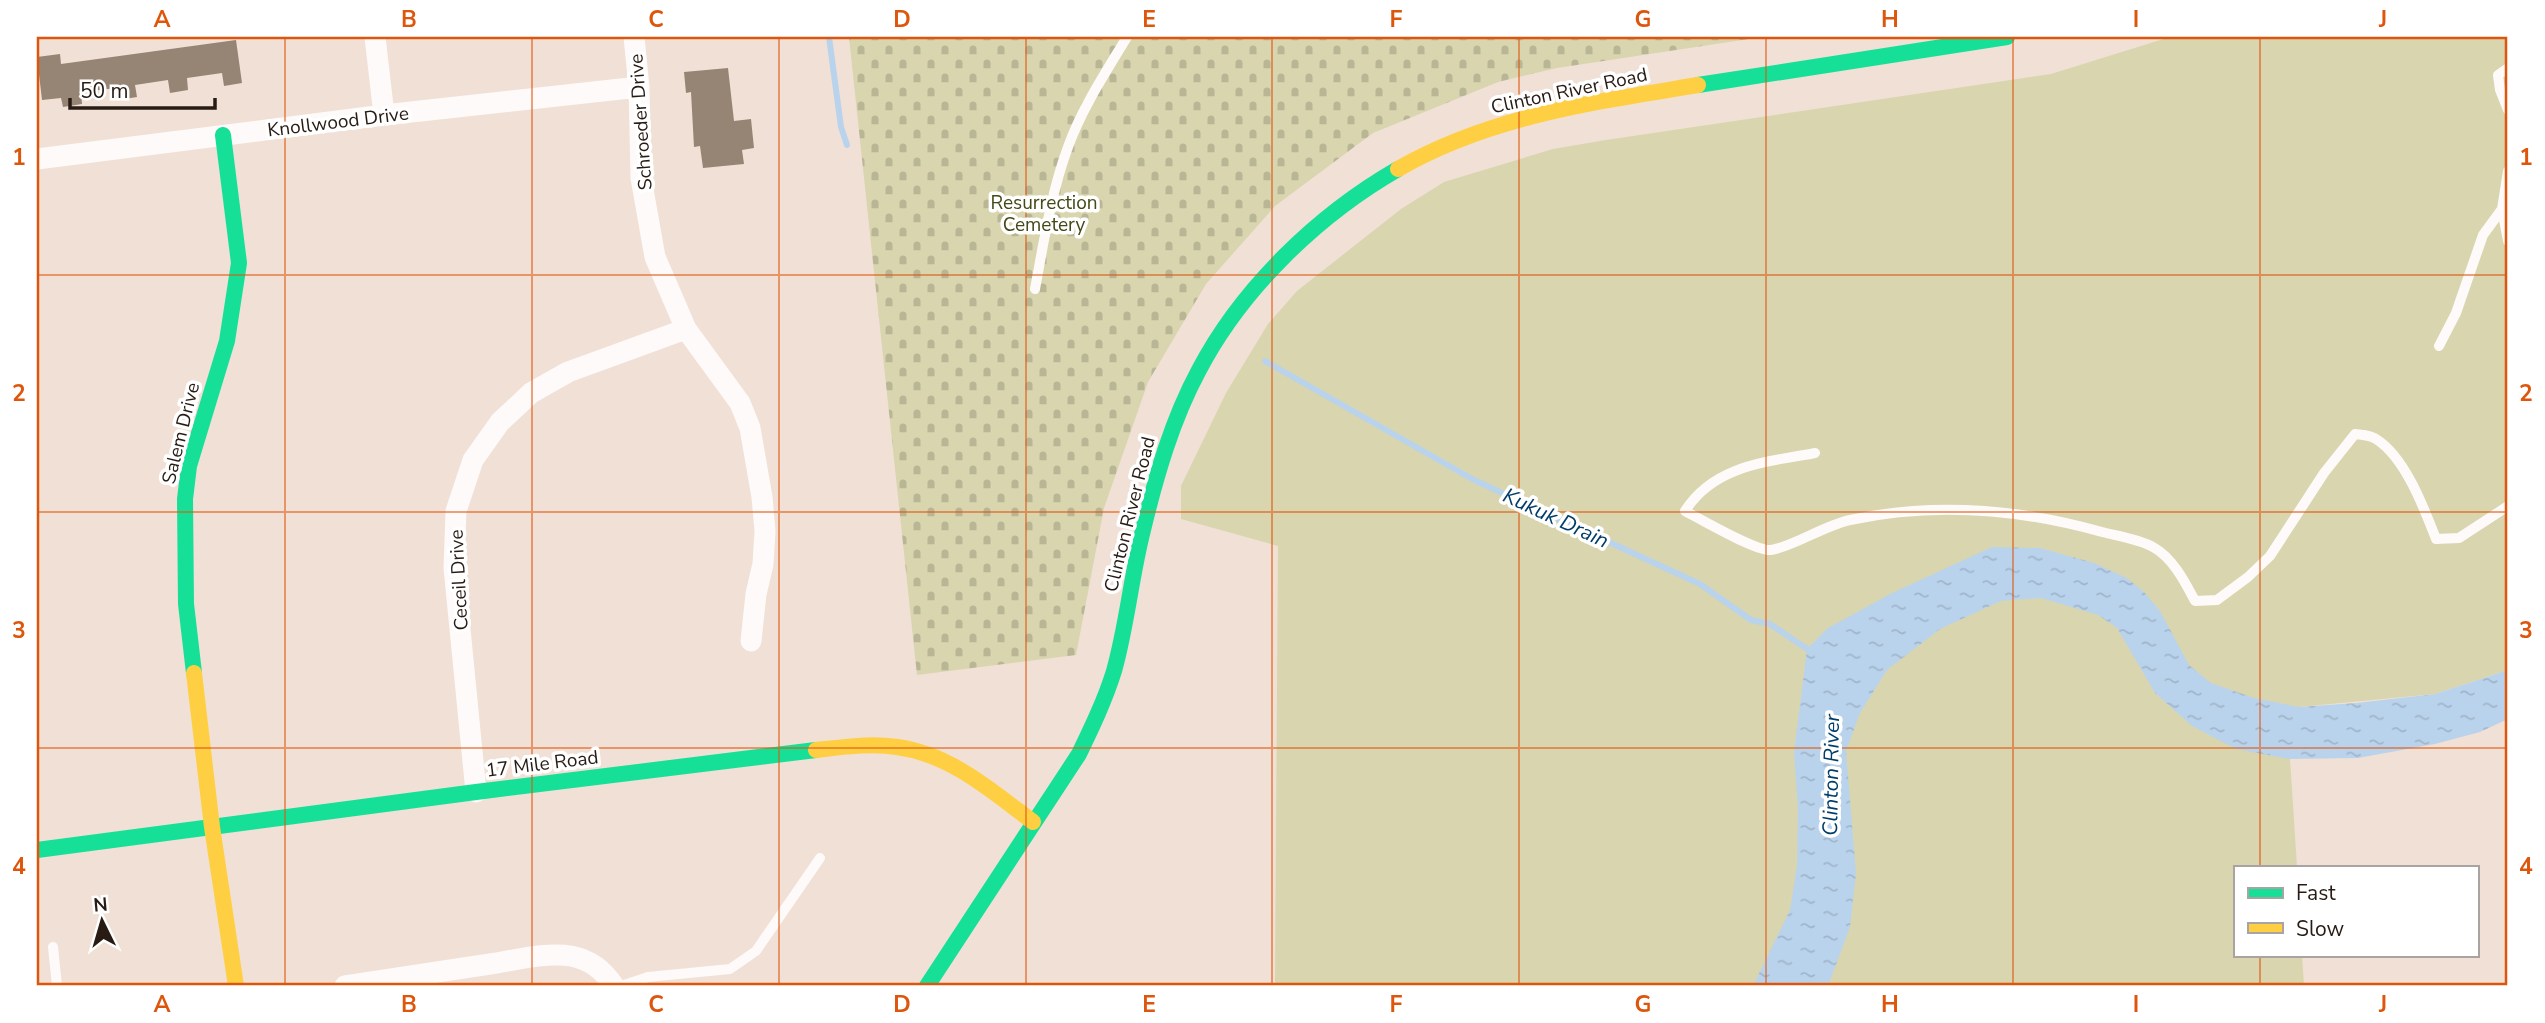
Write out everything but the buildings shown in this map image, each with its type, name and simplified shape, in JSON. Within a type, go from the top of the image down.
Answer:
[{"type":"street","points":[[375,37],[384,115]]},
{"type":"street","name":"Schroeder Drive","points":[[634,37],[639,87],[641,177],[655,257],[686,329],[740,403],[750,428],[765,531],[763,564],[756,594],[751,641]]},
{"type":"street","name":"Clinton River Road","points":[[927,986],[1079,754],[1099,713],[1116,663],[1132,578],[1156,481],[1174,423],[1191,385],[1234,314],[1299,244],[1348,201],[1380,179],[1425,153],[1486,129],[1591,103],[1910,44],[2007,37]]},
{"type":"street","name":"Knollwood Drive","points":[[37,159],[384,115],[639,87]]},
{"type":"street","name":"Salem Drive","points":[[223,135],[239,263],[227,341],[190,466],[185,511],[186,604],[212,827],[236,986]]},
{"type":"street","name":"Ceceil Drive","points":[[475,792],[454,568],[456,511],[473,460],[500,422],[531,393],[568,372],[686,329]]},
{"type":"street","name":"17 Mile Road","points":[[37,850],[844,747],[904,748],[946,761],[1033,822]]},
{"type":"street","points":[[345,986],[529,958],[563,956],[583,959],[596,965],[614,986]]},
{"type":"lane","points":[[1035,289],[1053,192],[1069,144],[1088,102],[1127,37]]},
{"type":"lane","points":[[2508,68],[2498,75],[2500,90],[2508,110]]},
{"type":"lane","points":[[2508,171],[2502,209],[2508,241]]},
{"type":"lane","points":[[2439,346],[2456,313],[2483,235],[2502,209]]},
{"type":"lane","points":[[1815,453],[1761,461],[1733,470],[1693,498],[1685,510],[1754,546],[1770,551],[1846,521],[1913,510],[2005,512],[2060,521],[2153,547],[2167,558],[2195,601],[2217,600],[2248,577],[2270,556],[2324,472],[2355,434],[2374,437],[2392,453],[2426,512],[2436,539],[2459,538],[2508,506]]},
{"type":"lane","points":[[621,986],[648,977],[730,969],[756,951],[820,858]]},
{"type":"lane","points":[[52,947],[57,986]]},
{"type":"green space","name":"Resurrection Cemetery","points":[[849,37],[1762,37],[1557,68],[1498,82],[1373,133],[1275,206],[1206,284],[1148,382],[1104,508],[1076,655],[917,675]]},
{"type":"green space","points":[[2170,37],[2508,37],[2508,670],[2435,694],[2299,707],[2290,759],[2297,866],[2234,866],[2234,956],[2302,956],[2304,986],[1239,986],[1275,983],[1278,546],[1181,519],[1181,486],[1226,393],[1268,324],[1297,291],[1401,209],[1444,182],[1553,149],[2051,74]]},
{"type":"water","name":"Clinton River","points":[[1992,547],[2040,548],[2094,563],[2127,578],[2144,592],[2160,611],[2189,665],[2211,683],[2254,698],[2299,707],[2356,703],[2435,694],[2508,670],[2508,719],[2480,732],[2435,744],[2358,758],[2290,759],[2236,749],[2192,726],[2155,693],[2117,628],[2098,615],[2041,598],[2001,601],[1940,629],[1887,670],[1860,713],[1846,751],[1856,873],[1850,927],[1828,986],[1753,986],[1790,910],[1797,865],[1798,810],[1794,752],[1807,649],[1828,628],[1892,593]]},
{"type":"waterway","name":"Kukuk Drain","points":[[829,37],[841,127],[847,145]]},
{"type":"waterway","name":"Kukuk Drain","points":[[1265,361],[1474,480],[1700,584],[1751,620],[1770,624],[1815,652]]},
{"type":"traffic: fast","points":[[1698,85],[2007,37]]},
{"type":"traffic: fast","points":[[194,673],[186,604],[185,499],[189,466],[227,341],[239,263],[223,135]]},
{"type":"traffic: fast","points":[[927,986],[1079,754],[1098,713],[1118,654],[1139,548],[1159,469],[1181,408],[1199,370],[1237,310],[1285,256],[1339,208],[1398,169]]},
{"type":"traffic: fast","points":[[37,850],[816,750]]},
{"type":"traffic: slow","points":[[1398,169],[1433,151],[1506,124],[1582,105],[1698,85]]},
{"type":"traffic: slow","points":[[194,673],[212,827],[236,986]]},
{"type":"traffic: slow","points":[[816,750],[877,745],[935,757],[970,776],[1033,822]]}]
